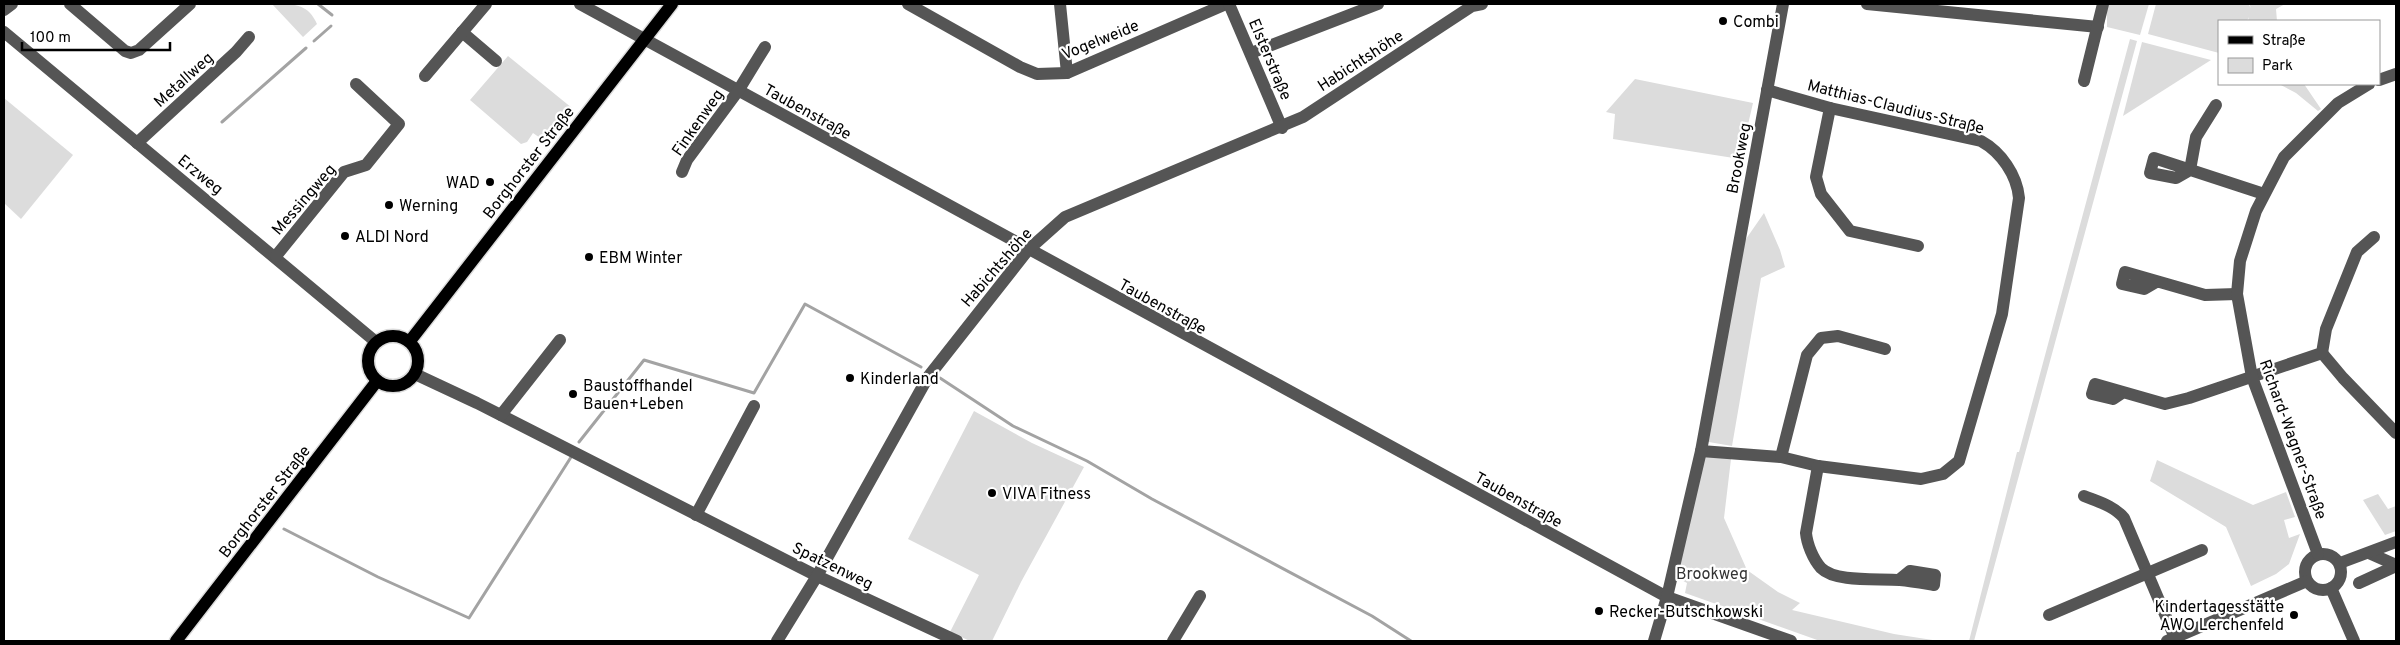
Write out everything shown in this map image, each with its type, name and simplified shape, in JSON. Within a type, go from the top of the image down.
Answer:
[{"type":"main road","name":"Borghorster Straße","points":[[410,341],[672,4]]},
{"type":"main road","points":[[390,335],[404,337],[410,341],[418,356],[415,374],[403,384],[395,386],[377,380],[369,370],[368,362],[371,347],[376,342],[390,335]]},
{"type":"main road","name":"Borghorster Straße","points":[[176,641],[377,380]]},
{"type":"street","points":[[4,10],[12,4]]},
{"type":"street","points":[[70,4],[125,51],[131,53],[139,50],[190,4]]},
{"type":"street","points":[[424,76],[486,4]]},
{"type":"street","name":"Taubenstraße","points":[[580,4],[1667,598],[1791,641]]},
{"type":"street","name":"Vogelweide","points":[[908,4],[1020,67],[1037,74],[1067,72],[1227,4]]},
{"type":"street","points":[[1060,4],[1067,72]]},
{"type":"street","name":"Elsterstraße","points":[[1227,4],[1251,53],[1282,128]]},
{"type":"street","points":[[1251,53],[1359,8],[1378,4]]},
{"type":"street","name":"Habichtshöhe","points":[[777,641],[817,576],[928,377],[1028,250],[1065,217],[1282,128],[1303,117],[1472,6],[1482,4]]},
{"type":"street","name":"Brookweg","points":[[1654,641],[1667,598],[1701,451],[1783,4]]},
{"type":"street","points":[[1867,4],[2098,28]]},
{"type":"street","points":[[2084,81],[2103,4]]},
{"type":"street","name":"Erzweg","points":[[4,32],[276,256],[376,342]]},
{"type":"street","points":[[462,32],[496,61]]},
{"type":"street","name":"Metallweg","points":[[136,142],[236,52],[249,37]]},
{"type":"street","name":"Finkenweg","points":[[682,172],[687,160],[738,90],[765,47]]},
{"type":"street","points":[[2380,80],[2396,74]]},
{"type":"street","name":"Messingweg","points":[[276,256],[344,172],[366,165],[399,124],[356,84]]},
{"type":"street","name":"Richard-Wagner-Straße","points":[[2318,554],[2252,377],[2238,294],[2240,261],[2248,230],[2264,194],[2284,157],[2338,102],[2367,85]]},
{"type":"street","name":"Matthias-Claudius-Straße","points":[[1701,451],[1781,457],[1818,466],[1926,479],[1943,474],[1959,461],[2002,314],[2019,198],[2017,183],[1994,148],[1981,141],[1830,108],[1767,90]]},
{"type":"street","points":[[2216,104],[2196,137],[2190,170],[2264,194]]},
{"type":"street","points":[[1830,108],[1816,176],[1821,194],[1850,231],[1918,246]]},
{"type":"street","points":[[2374,236],[2357,252],[2326,330],[2322,353],[2343,378],[2396,433]]},
{"type":"street","points":[[2156,282],[2205,295],[2238,294]]},
{"type":"street","points":[[1781,457],[1807,355],[1821,338],[1838,336],[1885,349]]},
{"type":"street","points":[[501,415],[560,340]]},
{"type":"street","points":[[2122,392],[2165,404],[2322,353]]},
{"type":"street","name":"Spatzenweg","points":[[415,374],[501,415],[817,576],[957,641]]},
{"type":"street","points":[[696,515],[754,406]]},
{"type":"street","points":[[1818,466],[1806,533],[1807,544],[1821,568],[1832,574],[1848,578],[1899,580]]},
{"type":"street","points":[[2084,496],[2110,506],[2121,514],[2147,574],[2171,640],[2307,581]]},
{"type":"street","points":[[2340,563],[2396,542]]},
{"type":"street","points":[[2049,615],[2202,550]]},
{"type":"street","points":[[2369,553],[2396,565]]},
{"type":"street","points":[[2318,554],[2330,555],[2340,563],[2341,575],[2331,588],[2318,589],[2307,581],[2305,575],[2308,562],[2318,554]]},
{"type":"street","points":[[2359,583],[2396,565]]},
{"type":"street","points":[[2331,588],[2350,640]]},
{"type":"street","points":[[1174,641],[1200,596]]},
{"type":"green space","points":[[272,4],[287,4],[304,8],[317,24],[303,37]]},
{"type":"green space","points":[[2107,4],[2149,4],[2140,35],[2107,27]]},
{"type":"green space","points":[[2156,4],[2248,4],[2251,8],[2249,4],[2285,4],[2276,9],[2277,20],[2248,20],[2249,17],[2248,20],[2218,20],[2218,53],[2148,34]]},
{"type":"green space","points":[[2130,39],[2137,41],[1974,641],[1969,641],[2017,452],[2019,452]]},
{"type":"green space","points":[[2142,42],[2211,60],[2123,116]]},
{"type":"green space","points":[[508,56],[572,108],[546,142],[533,133],[527,142],[521,144],[470,100]]},
{"type":"green space","points":[[1635,79],[1753,103],[1740,159],[1613,139],[1615,114],[1606,112]]},
{"type":"green space","points":[[2281,85],[2305,85],[2321,109],[2318,111],[2296,93]]},
{"type":"green space","points":[[4,98],[73,155],[21,219],[4,203]]},
{"type":"green space","points":[[1764,213],[1780,250],[1785,267],[1761,278],[1732,446],[1703,441],[1737,252]]},
{"type":"green space","points":[[974,411],[1032,443],[1084,467],[1021,582],[992,641],[970,641],[950,632],[979,575],[908,539]]},
{"type":"green space","points":[[1701,451],[1731,459],[1724,518],[1747,570],[1778,592],[1800,603],[1792,610],[1894,634],[1939,641],[1820,641],[1685,593],[1687,583],[1672,575]]},
{"type":"green space","points":[[2157,460],[2253,505],[2286,492],[2295,517],[2284,520],[2289,538],[2300,534],[2289,564],[2276,574],[2251,586],[2226,527],[2150,481]]},
{"type":"green space","points":[[2378,494],[2388,509],[2396,506],[2396,531],[2385,535],[2363,500]]},
{"type":"waterway","points":[[318,4],[332,15]]},
{"type":"waterway","points":[[314,41],[331,26]]},
{"type":"waterway","points":[[222,122],[306,48]]},
{"type":"waterway","points":[[579,442],[644,360],[754,393],[805,304],[921,367]]},
{"type":"waterway","points":[[940,378],[1013,426],[1087,461],[1152,499],[1372,616],[1411,641]]},
{"type":"waterway","points":[[284,529],[378,577],[469,618],[573,454]]},
{"type":"place","name":"Combi","points":[[1723,21]]},
{"type":"place","name":"WAD","points":[[490,182]]},
{"type":"place","name":"Werning","points":[[389,205]]},
{"type":"place","name":"ALDI Nord","points":[[345,236]]},
{"type":"place","name":"EBM Winter","points":[[589,257]]},
{"type":"place","name":"Kinderland","points":[[850,378]]},
{"type":"place","name":"Baustoffhandel Bauen+Leben","points":[[573,394]]},
{"type":"place","name":"VIVA Fitness","points":[[992,493]]},
{"type":"place","name":"Recker-Butschkowski","points":[[1599,611]]},
{"type":"place","name":"Kindertagesstätte AWO Lerchenfeld","points":[[2294,615]]}]
